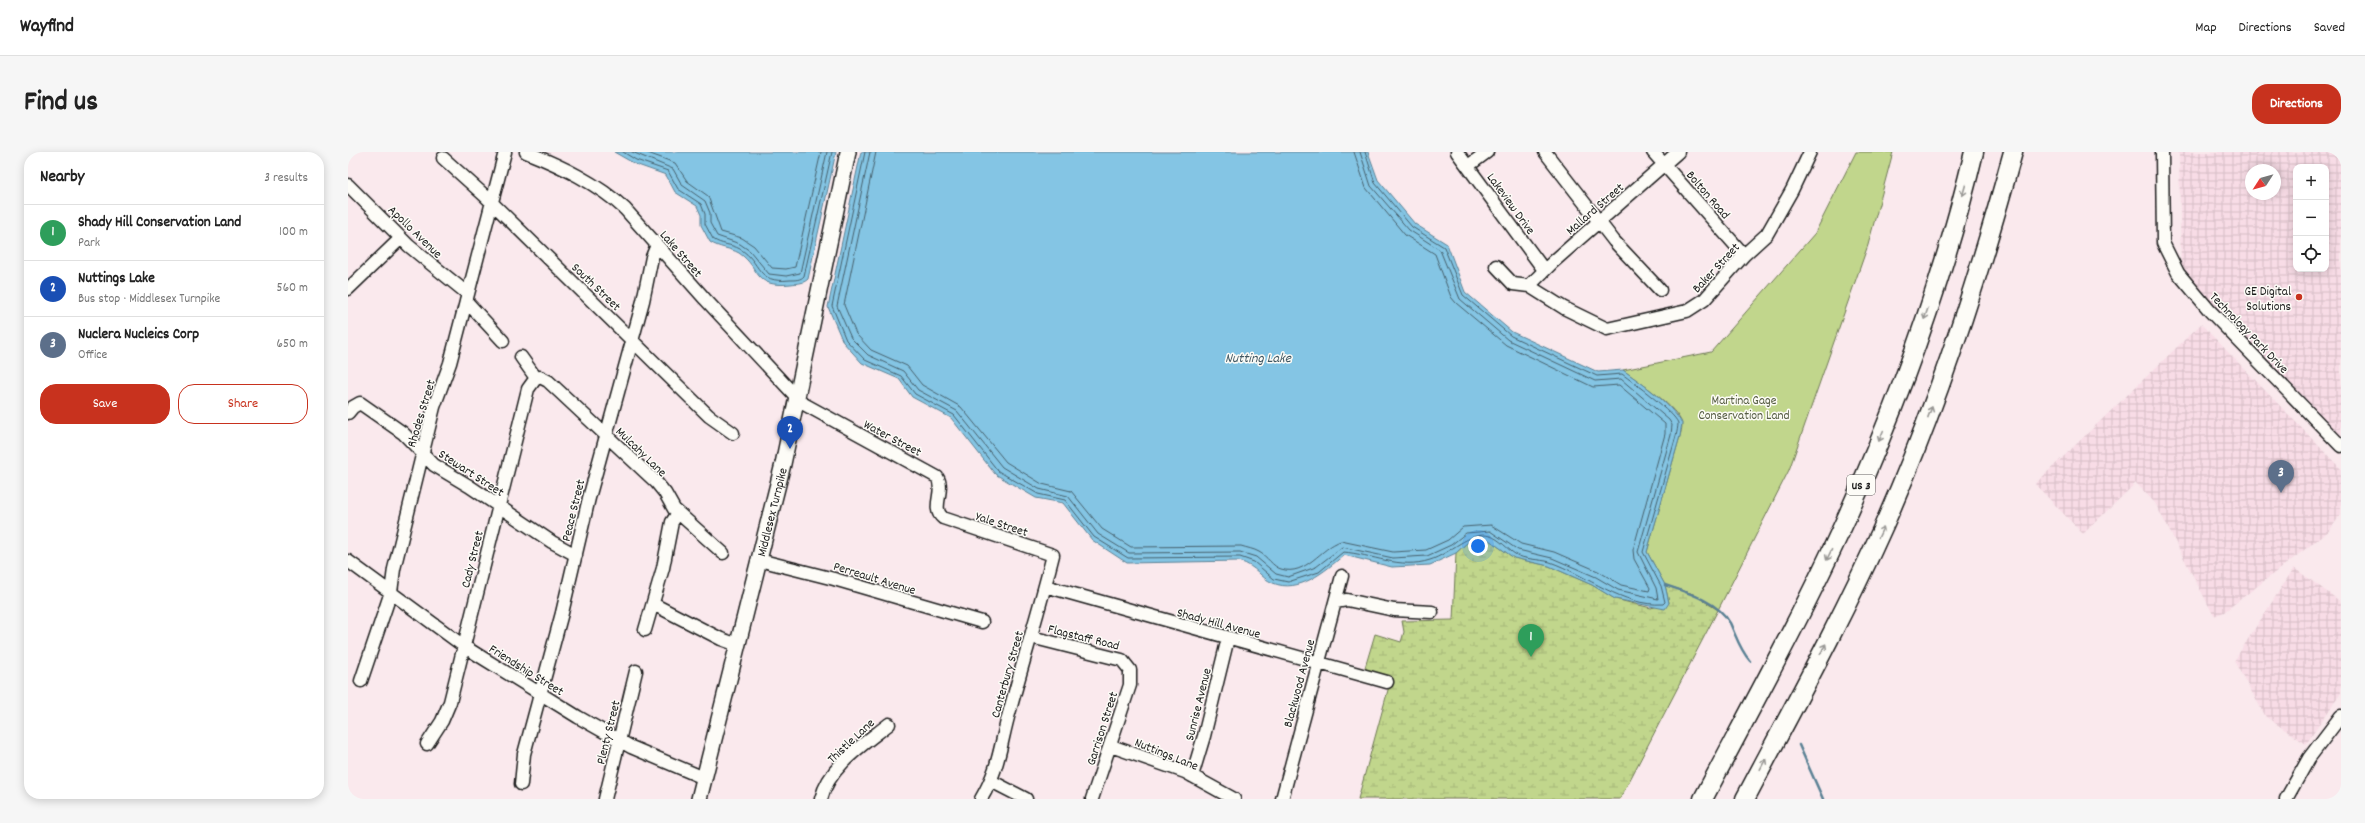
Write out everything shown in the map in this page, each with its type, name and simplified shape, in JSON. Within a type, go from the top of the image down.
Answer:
[{"type":"highway","name":"US 3","points":[[1703,799],[1836,540],[1894,408],[1939,276],[1974,152]]},
{"type":"highway","points":[[1745,799],[1843,611],[1909,466],[1964,320],[2013,152]]},
{"type":"main road","name":"Middlesex Turnpike","points":[[699,799],[759,560],[797,398],[848,152]]},
{"type":"street","name":"Rhodes Street","points":[[361,681],[391,592],[394,569],[422,454],[467,297],[505,152]]},
{"type":"street","name":"Lake Street","points":[[526,152],[571,172],[611,197],[628,212],[797,398]]},
{"type":"street","name":"Lakeview Drive","points":[[1457,152],[1544,270]]},
{"type":"street","points":[[1468,166],[1487,152]]},
{"type":"street","points":[[1545,152],[1629,258],[1660,290]]},
{"type":"street","name":"Bolton Road","points":[[1653,152],[1744,255]]},
{"type":"street","name":"Mallard Street","points":[[1529,286],[1544,270],[1678,152]]},
{"type":"street","name":"Baker Street","points":[[1496,266],[1513,284],[1529,286],[1597,326],[1612,329],[1691,309],[1704,300],[1744,255],[1763,238],[1771,228],[1810,152]]},
{"type":"street","name":"Technology Park Drive","points":[[2162,152],[2163,244],[2178,273],[2210,311],[2341,446]]},
{"type":"street","name":"South Street","points":[[443,158],[709,416],[732,433]]},
{"type":"street","name":"Apollo Avenue","points":[[348,185],[401,238],[467,297],[503,341]]},
{"type":"street","points":[[348,289],[401,238]]},
{"type":"street","name":"Peace Street","points":[[521,784],[524,754],[541,694],[652,257],[657,245]]},
{"type":"street","points":[[521,358],[536,378]]},
{"type":"street","name":"Mulcahy Lane","points":[[536,378],[540,377],[548,381],[656,482],[678,513],[723,553]]},
{"type":"street","name":"Cady Street","points":[[428,744],[447,712],[465,647],[528,389],[536,378]]},
{"type":"street","name":"Water Street","points":[[797,398],[838,424],[933,474],[941,486],[938,509],[943,518]]},
{"type":"street","name":"Stewart Street","points":[[348,412],[360,403],[403,433],[422,454],[442,470],[469,486],[552,542],[576,555]]},
{"type":"street","points":[[645,630],[663,568],[672,522],[678,513]]},
{"type":"street","name":"Yale Street","points":[[943,518],[1053,555]]},
{"type":"street","name":"Canterbury Street","points":[[981,799],[991,781],[1002,750],[1009,711],[1053,555]]},
{"type":"street","name":"Perreault Avenue","points":[[759,560],[834,579],[982,622]]},
{"type":"street","name":"Friendship Street","points":[[348,561],[465,647],[541,694],[619,741],[666,763],[704,778]]},
{"type":"street","name":"Blackwood Avenue","points":[[1282,799],[1317,664],[1342,576]]},
{"type":"street","name":"Shady Hill Avenue","points":[[1045,586],[1317,664],[1387,682]]},
{"type":"street","points":[[1335,602],[1347,600],[1394,610],[1432,612]]},
{"type":"street","points":[[653,604],[721,639],[738,645]]},
{"type":"street","name":"Flagstaff Road","points":[[1031,637],[1105,655],[1122,660],[1128,665]]},
{"type":"street","name":"Sunrise Avenue","points":[[1192,776],[1204,736],[1228,638]]},
{"type":"street","name":"Garrison Street","points":[[1092,799],[1111,746],[1131,681],[1128,665]]},
{"type":"street","name":"Plenty Street","points":[[605,799],[636,671]]},
{"type":"street","points":[[2286,799],[2309,758],[2341,716]]},
{"type":"street","name":"Thistle Lane","points":[[821,799],[840,766],[888,724]]},
{"type":"street","name":"Nuttings Lane","points":[[1111,746],[1192,776],[1234,799]]},
{"type":"street","points":[[991,781],[1026,799]]},
{"type":"shaded area","points":[[2179,152],[2341,152],[2341,438],[2181,271]]},
{"type":"shaded area","points":[[2201,324],[2341,469],[2341,514],[2330,530],[2224,612],[2214,616],[2155,503],[2136,483],[2083,534],[2035,484]]},
{"type":"shaded area","points":[[2294,568],[2341,602],[2341,693],[2306,744],[2266,717],[2234,661]]},
{"type":"green space","name":"Martina Gage Conservation Land","points":[[1856,152],[1893,152],[1868,245],[1789,470],[1718,610],[1693,594],[1665,585],[1647,552],[1680,436],[1682,424],[1677,414],[1663,400],[1623,370],[1711,352],[1815,233]]},
{"type":"green space","points":[[1489,540],[1514,558],[1549,566],[1592,585],[1615,599],[1651,608],[1669,603],[1665,585],[1693,594],[1718,610],[1620,799],[1358,799],[1391,679],[1364,671],[1375,634],[1401,642],[1404,632],[1402,621],[1453,620],[1456,553],[1469,541]]},
{"type":"water","points":[[614,152],[836,152],[808,279],[804,282],[791,284],[770,283],[763,280],[746,259],[739,253],[717,246],[710,242],[701,225],[701,215],[697,206],[675,192],[666,175],[635,164]]},
{"type":"water","name":"Nutting Lake","points":[[861,152],[1368,152],[1378,180],[1415,224],[1447,244],[1465,292],[1512,332],[1598,372],[1623,370],[1663,401],[1682,423],[1680,436],[1647,552],[1665,585],[1669,603],[1665,609],[1615,599],[1592,585],[1549,566],[1514,558],[1489,540],[1469,541],[1456,553],[1430,565],[1392,567],[1344,555],[1320,574],[1292,586],[1283,586],[1268,581],[1250,566],[1239,561],[1127,563],[1092,540],[1063,503],[1036,498],[995,474],[951,418],[912,397],[899,379],[862,363],[843,342],[828,307]]},
{"type":"waterway","points":[[1665,585],[1701,598],[1725,615],[1741,648],[1750,661]]},
{"type":"waterway","points":[[1799,745],[1823,799]]},
{"type":"place","name":"GE Digital Solutions","points":[[2299,297]]},
{"type":"place","name":"Nuttings Lake","points":[[790,449]]},
{"type":"place","name":"Nuclera Nucleics Corp","points":[[2281,493]]},
{"type":"place","name":"Shady Hill Conservation Land","points":[[1531,657]]}]
